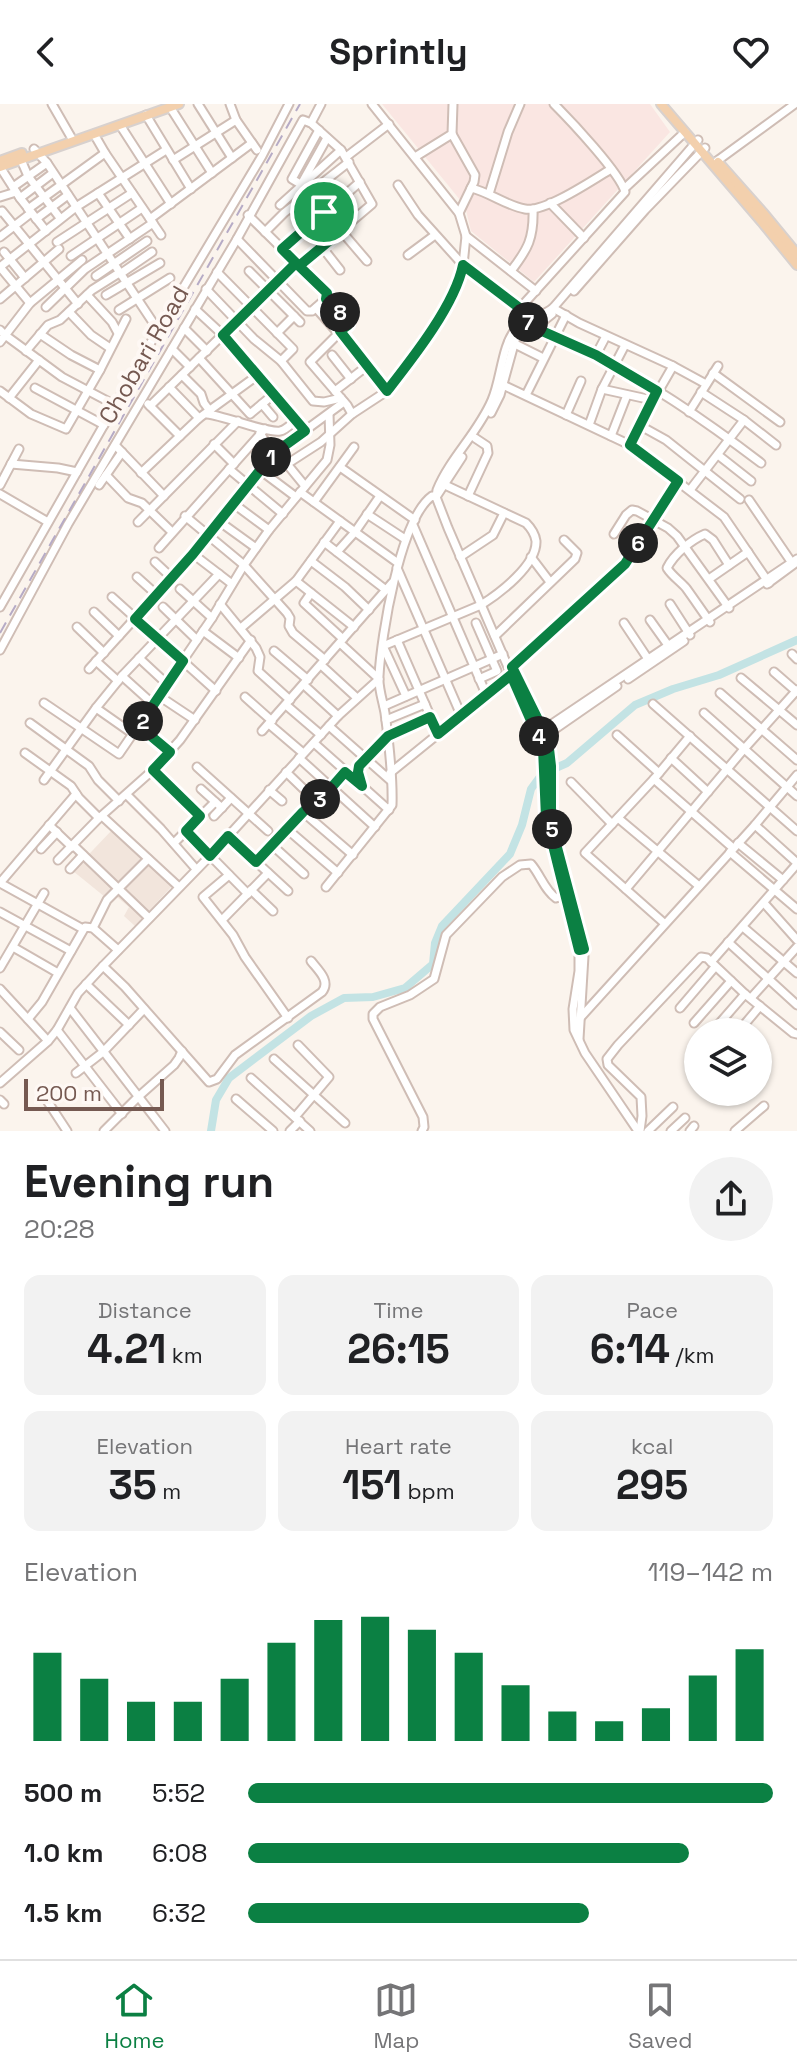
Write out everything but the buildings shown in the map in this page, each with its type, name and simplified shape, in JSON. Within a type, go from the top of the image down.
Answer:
[{"type":"main road","points":[[661,104],[685,132],[717,161],[797,254]]},
{"type":"main road","points":[[668,104],[797,265]]},
{"type":"main road","points":[[0,167],[71,137],[171,105]]},
{"type":"main road","points":[[0,161],[94,134],[171,105]]},
{"type":"street","points":[[52,104],[71,137]]},
{"type":"street","points":[[198,104],[232,158]]},
{"type":"street","points":[[46,307],[85,269],[130,239],[232,158],[255,146],[236,120],[230,104]]},
{"type":"street","name":"Chobari Road","points":[[0,607],[158,330],[262,156],[289,104]]},
{"type":"street","points":[[311,123],[321,104]]},
{"type":"street","points":[[287,464],[387,391],[446,307],[460,281],[466,236],[459,213],[372,104]]},
{"type":"street","points":[[453,104],[452,134],[475,175],[459,213]]},
{"type":"street","points":[[489,194],[520,104]]},
{"type":"street","points":[[555,104],[625,188]]},
{"type":"street","points":[[717,161],[795,104]]},
{"type":"street","points":[[171,105],[212,173]]},
{"type":"street","points":[[146,115],[191,189]]},
{"type":"street","points":[[173,160],[236,120]]},
{"type":"street","points":[[0,650],[68,524],[147,402],[172,349],[303,120],[311,123],[345,156],[372,204],[278,280],[182,375],[147,402]]},
{"type":"street","points":[[280,205],[302,184],[389,124]]},
{"type":"street","points":[[120,125],[171,204]]},
{"type":"street","points":[[319,130],[292,179],[302,184],[367,261]]},
{"type":"street","points":[[520,308],[625,188],[685,132]]},
{"type":"street","points":[[94,134],[161,235]]},
{"type":"street","points":[[415,157],[452,134]]},
{"type":"street","points":[[302,184],[327,138]]},
{"type":"street","points":[[326,887],[389,810],[392,801],[388,736],[379,679],[393,581],[405,539],[428,498],[436,497],[445,485],[495,406],[514,332],[555,308],[700,146]]},
{"type":"street","points":[[30,303],[0,267],[60,218],[166,150]]},
{"type":"street","points":[[36,152],[47,163],[158,330]]},
{"type":"street","points":[[0,237],[32,213],[44,197],[60,184],[105,153]]},
{"type":"street","points":[[265,232],[345,156]]},
{"type":"street","points":[[21,160],[28,176],[60,218]]},
{"type":"street","points":[[16,192],[28,176],[47,163]]},
{"type":"street","points":[[0,167],[46,231]]},
{"type":"street","points":[[471,188],[519,207],[533,209],[550,203],[611,169]]},
{"type":"street","points":[[0,197],[35,186],[53,173]]},
{"type":"street","points":[[282,249],[360,182]]},
{"type":"street","points":[[398,185],[418,215],[463,265],[520,308],[530,323],[596,355],[657,391],[761,463]]},
{"type":"street","points":[[98,193],[130,239]]},
{"type":"street","points":[[0,299],[58,246],[132,193]]},
{"type":"street","points":[[32,213],[51,207],[68,195]]},
{"type":"street","points":[[550,203],[584,238]]},
{"type":"street","points":[[71,256],[142,208]]},
{"type":"street","points":[[511,271],[529,246],[533,209]]},
{"type":"street","points":[[0,212],[78,304]]},
{"type":"street","points":[[237,239],[307,311],[310,312],[326,299],[327,293],[248,215]]},
{"type":"street","points":[[408,255],[435,235]]},
{"type":"street","points":[[466,236],[536,291]]},
{"type":"street","points":[[96,276],[147,241]]},
{"type":"street","points":[[322,247],[340,270]]},
{"type":"street","points":[[4,252],[25,278]]},
{"type":"street","points":[[26,351],[48,325],[58,321],[87,295],[152,252]]},
{"type":"street","points":[[82,260],[30,303],[2,336],[62,377],[115,405]]},
{"type":"street","points":[[106,295],[160,263]]},
{"type":"street","points":[[249,271],[297,319],[277,333]]},
{"type":"street","points":[[217,272],[293,349],[281,361]]},
{"type":"street","points":[[119,310],[170,278]]},
{"type":"street","points":[[206,289],[254,339],[281,361],[313,401],[324,402],[340,397]]},
{"type":"street","points":[[87,295],[118,333]]},
{"type":"street","points":[[326,299],[348,320],[348,325],[310,362],[352,414]]},
{"type":"street","points":[[316,308],[387,391]]},
{"type":"street","points":[[555,308],[606,336],[673,366],[776,445]]},
{"type":"street","points":[[195,309],[223,335],[305,431]]},
{"type":"street","points":[[69,312],[91,335],[110,348]]},
{"type":"street","points":[[526,395],[566,315]]},
{"type":"street","points":[[0,391],[31,414],[68,428],[126,319]]},
{"type":"street","points":[[184,328],[207,351]]},
{"type":"street","points":[[40,334],[100,370]]},
{"type":"street","points":[[596,355],[606,336]]},
{"type":"street","points":[[512,342],[543,358]]},
{"type":"street","points":[[589,425],[602,389],[625,345]]},
{"type":"street","points":[[172,349],[190,367]]},
{"type":"street","points":[[332,355],[351,379]]},
{"type":"street","points":[[199,358],[250,414],[274,394]]},
{"type":"street","points":[[9,398],[39,360]]},
{"type":"street","points":[[89,669],[193,554],[273,454],[329,414],[351,379],[367,366]]},
{"type":"street","points":[[630,445],[673,366]]},
{"type":"street","points":[[689,412],[716,370],[780,422]]},
{"type":"street","points":[[182,375],[201,394],[205,415]]},
{"type":"street","points":[[141,473],[205,415],[258,375]]},
{"type":"street","points":[[566,415],[581,381]]},
{"type":"street","points":[[501,384],[630,445],[724,517],[768,581]]},
{"type":"street","points":[[501,384],[440,483],[436,497],[481,605],[542,734],[548,768],[551,825],[584,967],[578,1041]]},
{"type":"street","points":[[169,387],[205,415],[238,421],[261,430],[279,431],[296,420]]},
{"type":"street","points":[[35,388],[104,425]]},
{"type":"street","points":[[602,389],[652,400]]},
{"type":"street","points":[[611,436],[627,395]]},
{"type":"street","points":[[147,402],[180,436]]},
{"type":"street","points":[[262,404],[273,417]]},
{"type":"street","points":[[44,703],[119,754],[256,548],[327,460],[330,452],[329,414]]},
{"type":"street","points":[[690,490],[744,420]]},
{"type":"street","points":[[138,522],[238,421]]},
{"type":"street","points":[[542,734],[795,562],[745,500],[666,440],[639,425]]},
{"type":"street","points":[[261,430],[273,454],[287,464],[300,492]]},
{"type":"street","points":[[159,548],[261,430]]},
{"type":"street","points":[[468,496],[488,453],[487,446],[475,438]]},
{"type":"street","points":[[214,444],[249,486],[283,514]]},
{"type":"street","points":[[314,502],[354,447]]},
{"type":"street","points":[[0,485],[6,467],[19,449]]},
{"type":"street","points":[[119,449],[164,496]]},
{"type":"street","points":[[99,485],[119,449]]},
{"type":"street","points":[[718,455],[751,481]]},
{"type":"street","points":[[6,467],[58,468],[77,472]]},
{"type":"street","points":[[340,467],[414,522],[486,694]]},
{"type":"street","points":[[260,470],[300,492],[397,566],[461,715]]},
{"type":"street","points":[[106,475],[128,498],[142,503],[172,532]]},
{"type":"street","points":[[391,777],[486,694],[625,564],[678,481]]},
{"type":"street","points":[[383,646],[481,605],[500,592],[531,557],[536,541],[526,523],[445,485]]},
{"type":"street","points":[[0,494],[48,522]]},
{"type":"street","points":[[337,552],[380,496]]},
{"type":"street","points":[[234,504],[269,530]]},
{"type":"street","points":[[614,534],[632,510],[673,532],[729,608]]},
{"type":"street","points":[[460,557],[493,535],[504,513]]},
{"type":"street","points":[[367,514],[405,539]]},
{"type":"street","points":[[185,516],[244,565],[289,616],[291,630],[357,698]]},
{"type":"street","points":[[241,628],[296,581],[340,521]]},
{"type":"street","points":[[220,522],[256,548]]},
{"type":"street","points":[[709,621],[667,568],[673,558],[701,535],[709,535],[729,565]]},
{"type":"street","points":[[495,636],[577,556],[564,540]]},
{"type":"street","points":[[324,542],[386,590]]},
{"type":"street","points":[[709,579],[748,552]]},
{"type":"street","points":[[193,554],[232,584]]},
{"type":"street","points":[[531,557],[550,582]]},
{"type":"street","points":[[311,561],[369,610]]},
{"type":"street","points":[[155,562],[172,578]]},
{"type":"street","points":[[44,780],[120,678],[219,574]]},
{"type":"street","points":[[137,577],[157,595]]},
{"type":"street","points":[[296,581],[354,627]]},
{"type":"street","points":[[268,725],[393,581]]},
{"type":"street","points":[[180,589],[212,618]]},
{"type":"street","points":[[311,593],[304,603],[379,679]]},
{"type":"street","points":[[112,597],[216,691]]},
{"type":"street","points":[[220,604],[259,653],[258,671],[321,735]]},
{"type":"street","points":[[670,604],[690,635]]},
{"type":"street","points":[[163,607],[197,640]]},
{"type":"street","points":[[94,612],[119,636]]},
{"type":"street","points":[[650,620],[670,648]]},
{"type":"street","points":[[476,623],[497,671],[479,679]]},
{"type":"street","points":[[624,623],[650,662]]},
{"type":"street","points":[[77,627],[104,653]]},
{"type":"street","points":[[203,631],[239,658]]},
{"type":"street","points":[[58,860],[170,752],[251,640]]},
{"type":"street","points":[[397,640],[438,734]]},
{"type":"street","points":[[383,646],[406,696]]},
{"type":"street","points":[[274,651],[338,716]]},
{"type":"street","points":[[384,706],[503,654]]},
{"type":"street","points":[[139,658],[167,684]]},
{"type":"street","points":[[96,661],[153,704]]},
{"type":"street","points":[[626,889],[797,691],[774,672]]},
{"type":"street","points":[[741,678],[797,725]]},
{"type":"street","points":[[0,1083],[48,1041],[86,984],[210,856],[338,716],[379,679]]},
{"type":"street","points":[[720,693],[797,760]]},
{"type":"street","points":[[159,696],[195,720]]},
{"type":"street","points":[[245,697],[268,725],[375,827]]},
{"type":"street","points":[[386,720],[425,704]]},
{"type":"street","points":[[653,704],[797,831]]},
{"type":"street","points":[[96,708],[133,734]]},
{"type":"street","points":[[704,713],[797,796]]},
{"type":"street","points":[[362,786],[358,769],[388,736],[430,717]]},
{"type":"street","points":[[30,723],[92,769],[98,780],[119,801]]},
{"type":"street","points":[[139,726],[170,752]]},
{"type":"street","points":[[329,726],[391,777]]},
{"type":"street","points":[[617,735],[691,811],[794,906],[797,896]]},
{"type":"street","points":[[664,923],[585,853],[690,736]]},
{"type":"street","points":[[314,743],[389,810]]},
{"type":"street","points":[[25,753],[71,786],[100,817],[179,887]]},
{"type":"street","points":[[671,758],[708,792]]},
{"type":"street","points":[[197,767],[268,831]]},
{"type":"street","points":[[153,770],[200,816]]},
{"type":"street","points":[[286,772],[317,802]]},
{"type":"street","points":[[256,862],[345,772]]},
{"type":"street","points":[[579,1019],[797,775]]},
{"type":"street","points":[[571,782],[615,821],[699,886]]},
{"type":"street","points":[[201,789],[222,808]]},
{"type":"street","points":[[269,790],[282,801]]},
{"type":"street","points":[[76,794],[0,883],[83,929]]},
{"type":"street","points":[[127,795],[196,869]]},
{"type":"street","points":[[214,816],[231,798]]},
{"type":"street","points":[[174,843],[215,802]]},
{"type":"street","points":[[548,808],[546,817],[581,950],[574,1030],[578,1041],[639,1131]]},
{"type":"street","points":[[303,812],[353,855]]},
{"type":"street","points":[[49,825],[149,918]]},
{"type":"street","points":[[680,1008],[728,942],[797,864],[755,825]]},
{"type":"street","points":[[287,829],[338,873]]},
{"type":"street","points":[[186,831],[229,875],[273,911]]},
{"type":"street","points":[[41,849],[57,832]]},
{"type":"street","points":[[228,836],[288,891]]},
{"type":"street","points":[[272,845],[304,874]]},
{"type":"street","points":[[734,848],[783,880]]},
{"type":"street","points":[[70,869],[83,855]]},
{"type":"street","points":[[93,928],[107,900],[148,859]]},
{"type":"street","points":[[422,1131],[423,1117],[373,1014],[380,1007],[410,995],[434,979],[446,935],[507,872],[526,863],[531,864],[552,896],[566,895]]},
{"type":"street","points":[[222,920],[268,873]]},
{"type":"street","points":[[229,875],[203,897],[288,1018]]},
{"type":"street","points":[[0,968],[44,893]]},
{"type":"street","points":[[764,903],[797,940]]},
{"type":"street","points":[[0,912],[71,951]]},
{"type":"street","points":[[743,927],[797,973]]},
{"type":"street","points":[[28,1019],[38,1008],[83,929],[93,928],[118,950]]},
{"type":"street","points":[[728,942],[797,1005]]},
{"type":"street","points":[[13,947],[58,973]]},
{"type":"street","points":[[726,1018],[769,980],[797,947]]},
{"type":"street","points":[[639,1131],[641,1097],[608,1065],[607,1059],[698,959],[704,956],[760,1006],[796,1032]]},
{"type":"street","points":[[103,966],[209,1082],[214,1081],[235,1055],[317,997],[325,988],[326,981],[311,961]]},
{"type":"street","points":[[698,1018],[731,981]]},
{"type":"street","points":[[86,984],[129,1025]]},
{"type":"street","points":[[0,989],[48,1041]]},
{"type":"street","points":[[750,1018],[760,1006]]},
{"type":"street","points":[[70,1008],[165,1131]]},
{"type":"street","points":[[76,1073],[103,1052],[144,1009]]},
{"type":"street","points":[[57,1030],[122,1114]]},
{"type":"street","points":[[0,1032],[19,1050]]},
{"type":"street","points":[[290,1131],[329,1077],[298,1045]]},
{"type":"street","points":[[104,1131],[174,1065],[182,1051]]},
{"type":"street","points":[[274,1059],[345,1123]]},
{"type":"street","points":[[0,1067],[8,1075]]},
{"type":"street","points":[[251,1078],[310,1131]]},
{"type":"street","points":[[42,1093],[67,1131]]},
{"type":"street","points":[[236,1099],[273,1131]]},
{"type":"street","points":[[735,1131],[764,1106]]},
{"type":"street","points":[[648,1131],[673,1107]]},
{"type":"street","points":[[671,1131],[685,1118]]},
{"type":"shaded area","points":[[382,104],[650,104],[670,132],[534,282],[471,231],[465,206]]},
{"type":"shaded area","points":[[113,829],[172,886],[135,926],[124,916],[129,907],[117,897],[110,901],[73,871]]},
{"type":"waterway","points":[[211,1131],[216,1100],[229,1078],[311,1016],[344,998],[373,997],[405,988],[433,964],[435,943],[442,926],[510,854],[522,825],[531,789],[542,774],[567,763],[635,705],[719,675],[797,640]]},
{"type":"railway","points":[[0,633],[300,104]]},
{"type":"route","points":[[324,212],[341,231],[299,266],[327,293],[326,299],[348,320],[348,325],[340,331],[387,391],[446,307],[460,281],[463,265],[534,319],[524,323],[596,355],[657,391],[630,445],[678,481],[625,564],[512,667],[548,740],[551,825],[584,949],[579,950],[546,817],[543,748],[511,675],[438,734],[430,717],[388,736],[359,766],[362,786],[345,772],[256,862],[228,836],[210,856],[186,831],[200,816],[153,770],[170,752],[139,726],[183,661],[135,619],[193,554],[273,454],[305,431],[223,335],[296,263],[282,249],[324,212]]}]
